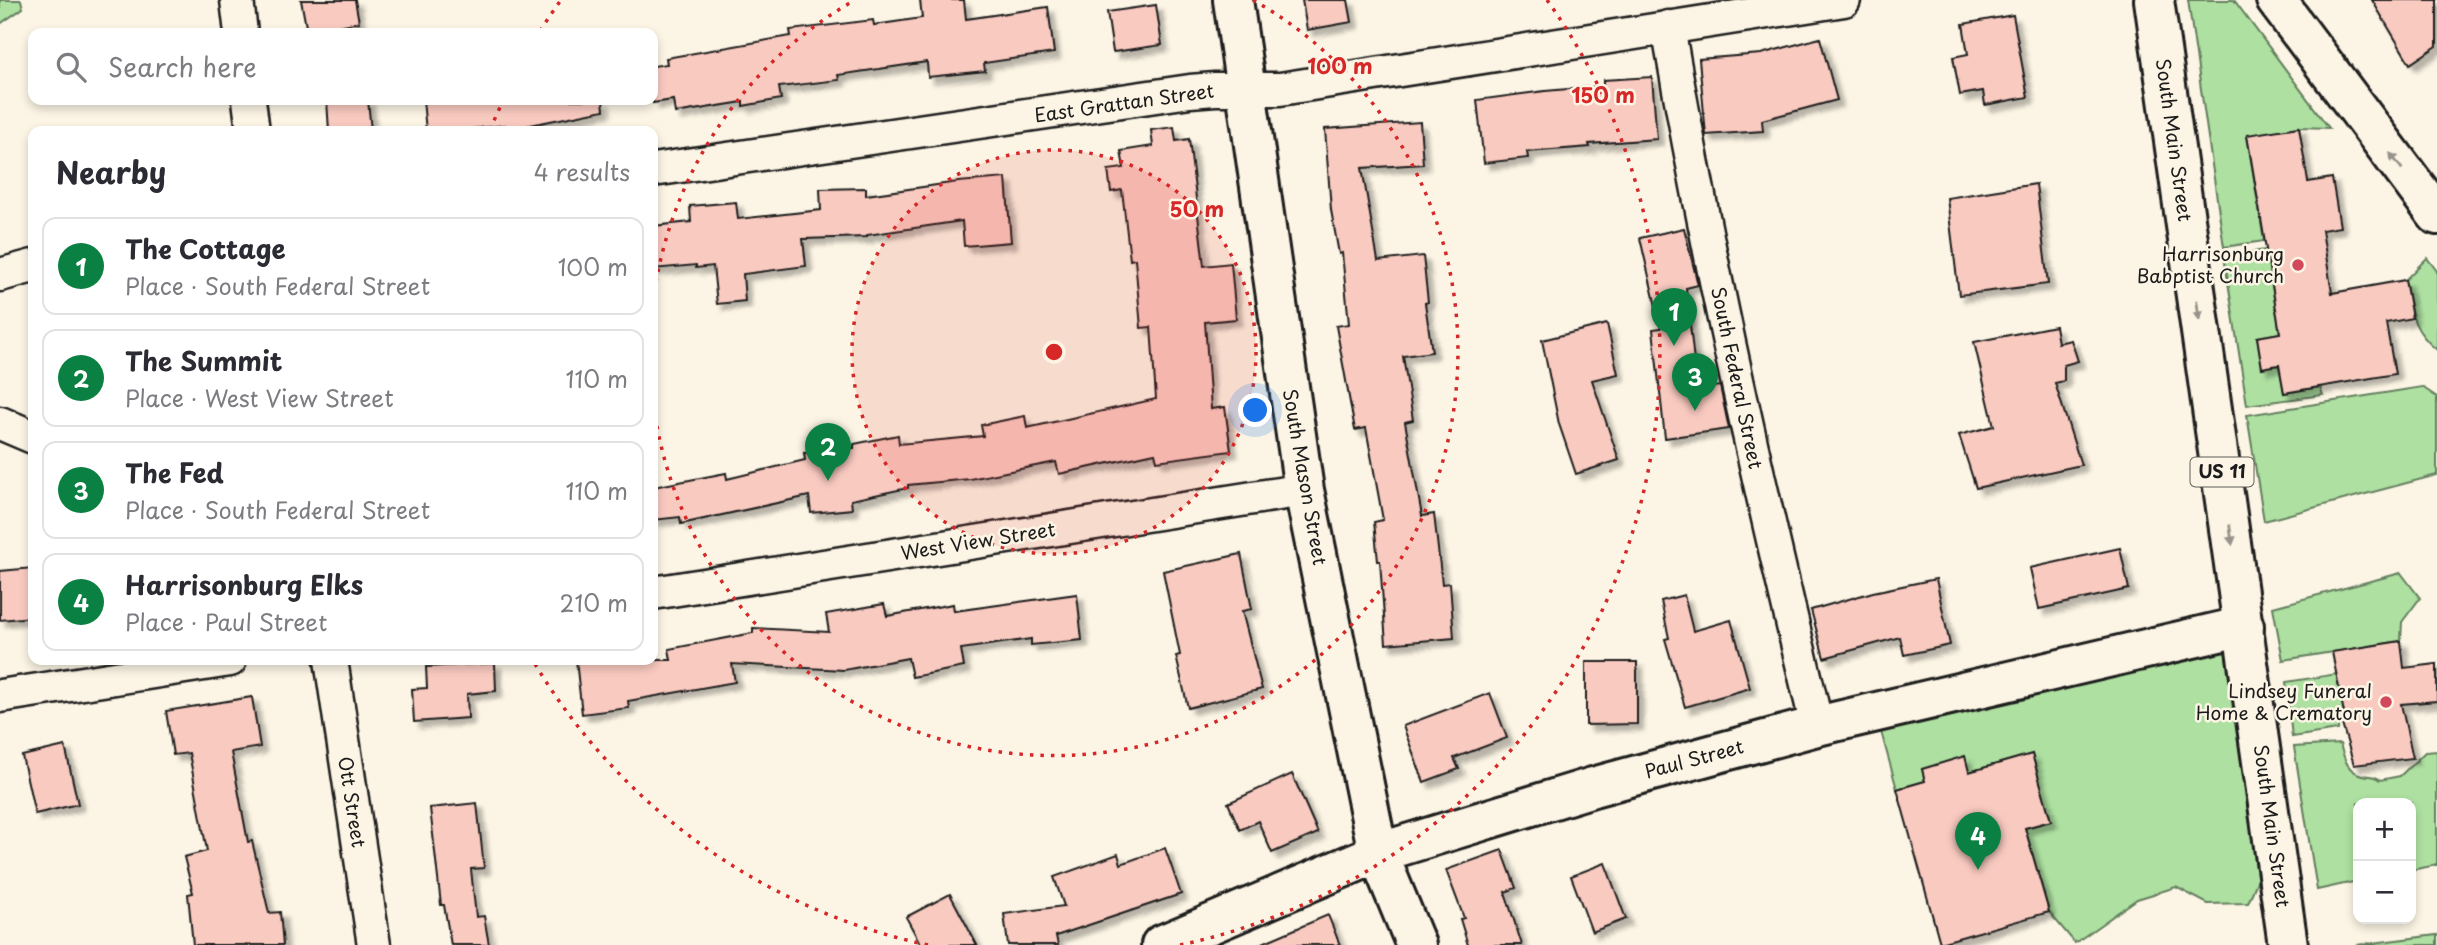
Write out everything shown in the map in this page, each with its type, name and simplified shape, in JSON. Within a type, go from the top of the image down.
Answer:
[{"type":"main road","name":"South Mason Street","points":[[1233,0],[1304,490],[1378,853],[1416,945]]},
{"type":"main road","name":"South Main Street","points":[[2154,0],[2288,945]]},
{"type":"main road","points":[[2276,0],[2437,215]]},
{"type":"main road","name":"Paul Street","points":[[1161,945],[1378,853],[1593,787],[1817,726],[2244,626]]},
{"type":"street","points":[[237,0],[240,28]]},
{"type":"street","name":"East Grattan Street","points":[[658,169],[1190,91],[1280,89],[1844,0]]},
{"type":"street","name":"South Federal Street","points":[[1668,27],[1689,147],[1745,421],[1817,726]]},
{"type":"street","points":[[250,105],[252,126]]},
{"type":"street","points":[[0,275],[28,267]]},
{"type":"street","points":[[0,424],[28,435]]},
{"type":"street","name":"West View Street","points":[[658,592],[1304,490]]},
{"type":"street","points":[[0,696],[86,671],[165,665]]},
{"type":"street","name":"Ott Street","points":[[332,665],[374,945]]},
{"type":"green space","points":[[0,0],[21,0],[23,8],[0,24]]},
{"type":"green space","points":[[2188,0],[2234,0],[2329,128],[2299,127],[2247,136],[2264,241],[2224,247]]},
{"type":"green space","points":[[2266,250],[2280,333],[2257,337],[2262,367],[2279,365],[2284,393],[2320,387],[2323,395],[2247,405],[2224,256]]},
{"type":"green space","points":[[2427,258],[2437,271],[2437,350],[2417,327],[2405,280]]},
{"type":"green space","points":[[2422,387],[2437,397],[2437,475],[2264,521],[2247,415]]},
{"type":"green space","points":[[2401,573],[2420,598],[2402,622],[2401,641],[2283,660],[2273,607]]},
{"type":"green space","points":[[2227,644],[2260,874],[2248,903],[2208,904],[2176,887],[2137,899],[2075,943],[2049,912],[2025,828],[2051,821],[2032,754],[1969,772],[1922,769],[1925,781],[1897,789],[1880,728]]},
{"type":"green space","points":[[2337,674],[2354,710],[2339,714],[2338,730],[2292,737],[2286,682]]},
{"type":"green space","points":[[2340,744],[2347,764],[2353,771],[2380,780],[2400,776],[2425,752],[2437,751],[2437,865],[2416,869],[2416,798],[2353,798],[2353,882],[2317,890],[2294,747]]},
{"type":"green space","points":[[2437,935],[2437,945],[2356,945]]},
{"type":"building","points":[[301,0],[355,0],[359,22],[328,28],[306,28]]},
{"type":"building","points":[[920,0],[964,0],[966,19],[1048,7],[1054,53],[984,63],[985,71],[928,77],[927,62],[838,75],[839,80],[779,87],[781,99],[743,106],[743,102],[675,113],[673,100],[658,102],[658,65],[667,64],[666,58],[791,36],[790,30],[873,20],[874,25],[922,18]]},
{"type":"building","points":[[1302,0],[1348,0],[1352,22],[1307,30]]},
{"type":"building","points":[[2372,0],[2437,0],[2437,46],[2410,64]]},
{"type":"building","points":[[1156,5],[1162,45],[1113,52],[1107,12]]},
{"type":"building","points":[[2013,15],[2028,97],[1985,105],[1983,91],[1960,95],[1953,57],[1968,54],[1963,24]]},
{"type":"building","points":[[1820,38],[1837,100],[1762,120],[1763,131],[1706,135],[1699,59],[1761,54]]},
{"type":"building","points":[[1652,77],[1657,139],[1527,152],[1528,158],[1484,163],[1477,100],[1603,86],[1603,80]]},
{"type":"building","points":[[327,105],[368,105],[371,126],[329,126]]},
{"type":"building","points":[[423,105],[604,105],[604,110],[526,126],[426,126]]},
{"type":"building","points":[[1420,122],[1423,164],[1362,168],[1378,261],[1423,256],[1428,302],[1425,303],[1432,352],[1403,356],[1413,420],[1405,422],[1422,516],[1434,514],[1442,584],[1450,583],[1454,638],[1386,644],[1380,561],[1374,522],[1383,520],[1366,428],[1355,430],[1336,326],[1349,324],[1342,253],[1339,254],[1331,210],[1325,129]]},
{"type":"building","points":[[1174,127],[1176,141],[1189,139],[1204,266],[1231,263],[1236,319],[1205,322],[1211,409],[1225,407],[1231,451],[1157,461],[1155,453],[1059,474],[1056,462],[970,479],[908,485],[908,488],[851,500],[852,509],[811,513],[809,496],[681,524],[680,517],[658,519],[658,486],[726,473],[727,479],[805,460],[804,453],[854,448],[854,444],[898,435],[899,444],[983,436],[981,425],[1025,416],[1027,428],[1156,399],[1151,327],[1141,328],[1135,259],[1130,260],[1122,190],[1111,192],[1108,170],[1124,168],[1121,151],[1153,146],[1151,130]]},
{"type":"building","name":"Harrisonburg Babptist Church","points":[[2299,127],[2308,182],[2332,178],[2340,227],[2322,230],[2332,293],[2405,280],[2412,318],[2386,323],[2395,374],[2284,393],[2279,365],[2262,368],[2257,337],[2280,333],[2247,135]]},
{"type":"building","points":[[1006,178],[1011,242],[964,246],[962,221],[867,237],[803,239],[806,266],[743,274],[745,301],[717,304],[713,266],[658,269],[658,225],[691,222],[690,206],[736,202],[738,219],[821,210],[820,189],[866,188],[866,195]]},
{"type":"building","points":[[2036,184],[2048,284],[1959,295],[1947,198]]},
{"type":"building","points":[[1684,228],[1698,285],[1686,288],[1697,389],[1720,386],[1729,429],[1665,438],[1653,329],[1661,328],[1640,238]]},
{"type":"building","points":[[1607,324],[1618,374],[1592,380],[1619,460],[1576,474],[1559,424],[1542,340]]},
{"type":"building","points":[[2055,326],[2058,343],[2071,340],[2078,361],[2064,365],[2064,381],[2055,383],[2081,465],[1976,488],[1959,435],[1994,426],[1974,342]]},
{"type":"building","points":[[2120,548],[2129,589],[2039,609],[2030,568]]},
{"type":"building","points":[[1241,554],[1252,609],[1242,611],[1262,689],[1188,708],[1176,656],[1180,655],[1163,571]]},
{"type":"building","points":[[28,568],[28,617],[0,620],[0,571]]},
{"type":"building","points":[[1936,579],[1950,645],[1904,655],[1900,637],[1824,658],[1811,610],[1873,592]]},
{"type":"building","points":[[1077,594],[1082,640],[1031,645],[1031,639],[961,649],[964,667],[912,677],[908,658],[844,670],[732,664],[735,682],[628,701],[629,708],[582,714],[577,665],[658,665],[658,660],[671,660],[669,649],[753,633],[753,628],[829,632],[826,614],[884,604],[887,616],[953,604],[954,611]]},
{"type":"building","points":[[1684,595],[1693,631],[1731,620],[1750,688],[1685,707],[1665,639],[1669,638],[1661,601]]},
{"type":"building","name":"Lindsey Funeral Home & Crematory","points":[[2401,641],[2404,668],[2437,664],[2437,701],[2401,704],[2413,758],[2354,765],[2339,714],[2344,713],[2332,652]]},
{"type":"building","points":[[1586,662],[1637,662],[1637,724],[1586,725]]},
{"type":"building","points":[[495,665],[496,691],[467,694],[468,718],[414,722],[412,689],[427,688],[426,667]]},
{"type":"building","points":[[1490,693],[1507,738],[1454,758],[1459,769],[1424,782],[1403,726]]},
{"type":"building","points":[[252,697],[260,747],[231,752],[248,842],[252,841],[269,913],[280,912],[283,945],[193,945],[188,894],[193,893],[184,857],[207,851],[189,753],[173,755],[166,711]]},
{"type":"building","points":[[65,746],[78,804],[35,814],[22,756]]},
{"type":"building","points":[[2032,754],[2051,821],[2025,828],[2049,912],[1940,943],[1897,789],[1925,781],[1922,769],[1965,756],[1969,772]]},
{"type":"building","points":[[1292,774],[1318,833],[1272,853],[1258,821],[1240,830],[1228,803]]},
{"type":"building","points":[[477,803],[484,868],[471,869],[476,917],[484,916],[489,945],[451,945],[444,905],[441,905],[430,808]]},
{"type":"building","points":[[1165,848],[1181,894],[1056,936],[1058,945],[1008,945],[1004,914],[1064,906],[1054,877],[1118,854],[1121,864]]},
{"type":"building","points":[[1502,850],[1516,888],[1505,892],[1522,945],[1468,945],[1460,919],[1464,918],[1446,870]]},
{"type":"building","points":[[1605,863],[1626,919],[1592,932],[1571,876]]},
{"type":"building","points":[[950,894],[977,945],[921,945],[906,917]]},
{"type":"building","points":[[1328,915],[1340,945],[1258,945]]},
{"type":"place","name":"Harrisonburg Babptist Church","points":[[2298,265]]},
{"type":"place","name":"The Cottage","points":[[1674,346]]},
{"type":"place","name":"The Fed","points":[[1695,411]]},
{"type":"place","name":"The Summit","points":[[828,481]]},
{"type":"place","name":"Lindsey Funeral Home & Crematory","points":[[2386,702]]},
{"type":"place","name":"Harrisonburg Elks","points":[[1978,870]]}]
